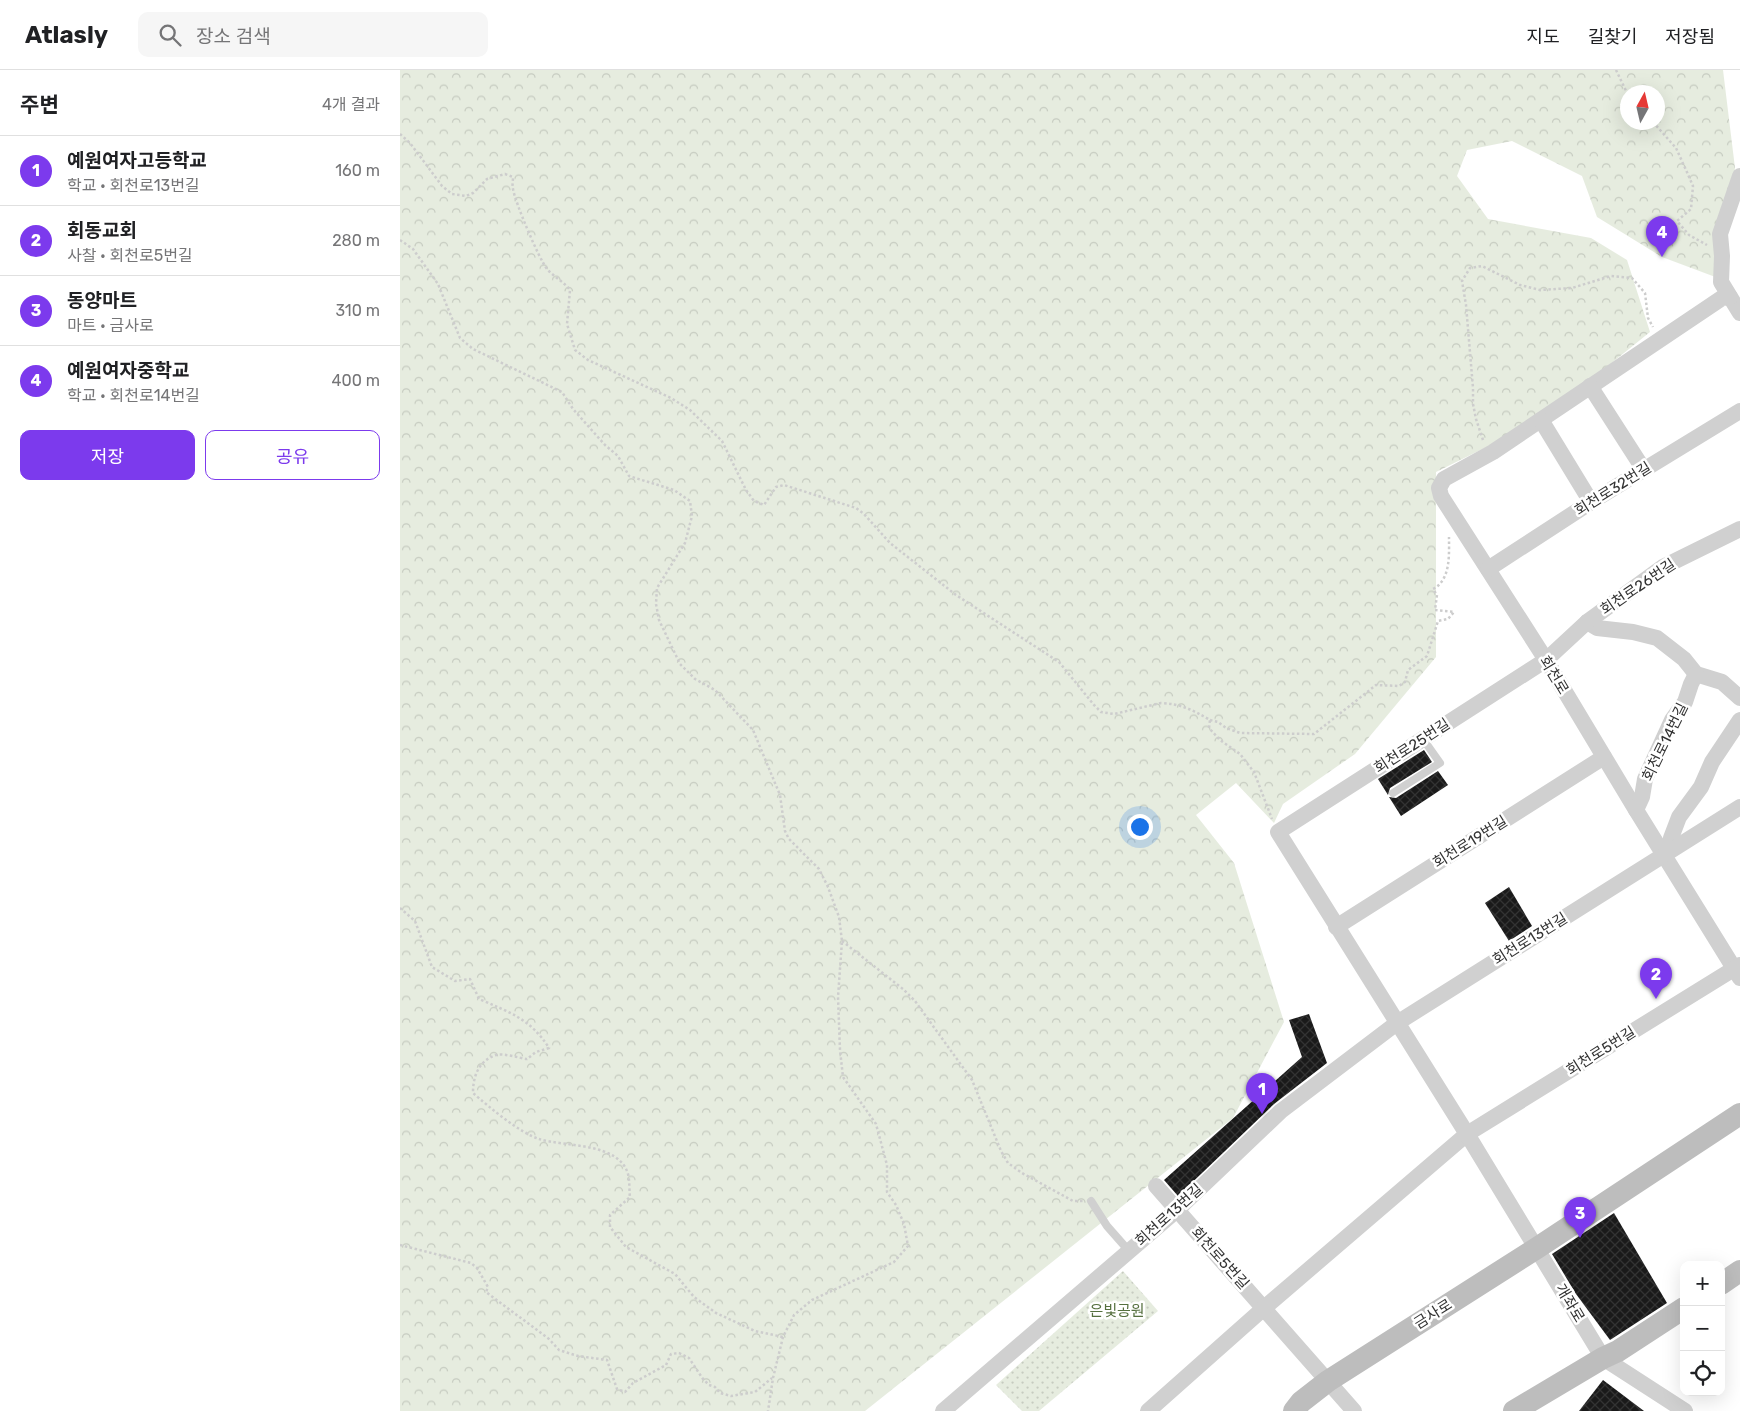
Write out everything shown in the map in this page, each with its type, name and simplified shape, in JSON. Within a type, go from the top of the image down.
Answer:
[{"type":"main road","name":"금사로","points":[[1294,1411],[1301,1402],[1328,1380],[1537,1248],[1740,1114]]},
{"type":"main road","points":[[1725,1281],[1740,1271]]},
{"type":"main road","points":[[1514,1411],[1618,1351],[1680,1311]]},
{"type":"street","points":[[1740,176],[1720,234],[1722,256],[1721,282],[1740,313]]},
{"type":"street","name":"회천로","points":[[1730,298],[1722,298],[1493,452],[1444,479],[1439,488],[1441,496],[1546,660],[1636,810],[1667,852],[1738,970]]},
{"type":"street","points":[[1590,386],[1644,470]]},
{"type":"street","name":"회천로32번길","points":[[1488,569],[1591,502],[1740,411]]},
{"type":"street","points":[[1541,420],[1591,502]]},
{"type":"street","name":"회천로26번길","points":[[1546,660],[1587,622],[1663,567],[1740,529]]},
{"type":"street","points":[[1587,622],[1597,628],[1632,632],[1657,638],[1684,659],[1696,674],[1722,682],[1740,698]]},
{"type":"street","name":"회천로25번길","points":[[1278,832],[1546,660]]},
{"type":"street","name":"회천로14번길","points":[[1636,810],[1642,797],[1645,779],[1672,720],[1685,702],[1690,684],[1696,674]]},
{"type":"street","points":[[1667,852],[1679,817],[1701,787],[1712,762],[1740,720]]},
{"type":"street","name":"회천로19번길","points":[[1336,926],[1604,758]]},
{"type":"street","points":[[1667,852],[1740,807]]},
{"type":"street","points":[[1278,832],[1537,1248]]},
{"type":"street","name":"회천로13번길","points":[[944,1411],[1177,1210],[1281,1111],[1397,1023],[1667,852]]},
{"type":"street","name":"회천로5번길","points":[[1148,1411],[1264,1308],[1467,1134],[1738,970]]},
{"type":"street","name":"회천로5번길","points":[[1156,1186],[1264,1308]]},
{"type":"street","name":"개좌로","points":[[1537,1248],[1603,1358]]},
{"type":"street","points":[[1264,1308],[1354,1411]]},
{"type":"street","points":[[1603,1358],[1685,1411]]},
{"type":"lane","points":[[1393,793],[1440,763],[1423,739]]},
{"type":"lane","points":[[1091,1201],[1107,1226],[1130,1251]]},
{"type":"path","points":[[1616,70],[1623,85]]},
{"type":"path","points":[[1660,130],[1676,148],[1693,186],[1691,209],[1677,221],[1689,235],[1713,248],[1722,256]]},
{"type":"path","points":[[400,134],[410,143],[442,186],[452,194],[466,196],[473,193],[487,179],[505,174],[513,177],[513,189],[516,200],[542,260],[548,269],[566,284],[570,290],[567,324],[575,350],[588,360],[671,398],[690,410],[722,441],[746,490],[754,501],[764,505],[776,486],[784,485],[856,508],[864,514],[890,543],[956,595],[1059,662],[1094,705],[1102,712],[1114,714],[1161,703],[1190,708],[1210,720],[1209,728],[1220,740],[1240,754],[1254,772],[1278,832]]},
{"type":"path","points":[[400,240],[413,249],[438,284],[460,338],[473,350],[562,392],[572,409],[605,445],[618,456],[629,476],[674,490],[690,501],[692,516],[685,543],[657,588],[656,604],[659,620],[680,664],[695,679],[715,690],[753,730],[780,796],[785,831],[789,839],[819,869],[839,917],[842,941],[838,997],[843,1077],[876,1124],[887,1165],[887,1192],[896,1205],[904,1224],[908,1246],[894,1262],[812,1300],[794,1315],[783,1337],[773,1378],[768,1411]]},
{"type":"path","points":[[400,908],[415,921],[432,968],[455,981],[470,979],[479,999],[516,1015],[540,1034],[549,1048],[536,1052],[528,1059],[497,1055],[482,1063],[473,1081],[473,1093],[519,1128],[539,1139],[604,1151],[622,1164],[628,1174],[630,1198],[610,1215],[610,1227],[626,1247],[674,1274],[694,1297],[716,1313],[755,1331],[783,1337]]},
{"type":"path","points":[[842,941],[903,988],[915,1001],[972,1080],[1001,1152],[1008,1163],[1022,1173],[1073,1201],[1091,1201]]},
{"type":"path","points":[[400,1245],[471,1263],[477,1268],[488,1287],[486,1292],[548,1339],[559,1350],[578,1356],[607,1360],[617,1389],[625,1392],[632,1383],[666,1365],[671,1354],[679,1353],[689,1358],[703,1379],[709,1384],[720,1393],[731,1396],[755,1392],[773,1378]]},
{"type":"green space","points":[[400,70],[1723,70],[1735,168],[1718,278],[1662,257],[1597,217],[1582,176],[1512,141],[1467,150],[1457,176],[1488,219],[1591,238],[1627,260],[1650,332],[1541,420],[1436,472],[1436,657],[1355,754],[1283,804],[1274,823],[1236,783],[1196,815],[1234,863],[1284,1022],[1233,1118],[865,1411],[400,1411]]},
{"type":"green space","name":"은빛공원","points":[[1123,1271],[1158,1311],[1039,1411],[1022,1411],[996,1385]]},
{"type":"building","points":[[1424,750],[1432,762],[1390,788],[1388,795],[1378,779]]},
{"type":"building","points":[[1438,771],[1448,785],[1401,816],[1389,797],[1396,798]]},
{"type":"building","points":[[1509,887],[1532,926],[1509,941],[1485,903]]},
{"type":"building","points":[[1309,1014],[1327,1063],[1274,1104],[1178,1196],[1164,1180],[1302,1057],[1289,1020]]},
{"type":"building","points":[[1614,1213],[1667,1303],[1610,1340],[1576,1294],[1552,1254]]},
{"type":"building","points":[[1603,1380],[1644,1411],[1579,1411]]},
{"type":"place","name":"예원여자중학교","points":[[1662,257]]},
{"type":"place","name":"회동교회","points":[[1656,999]]},
{"type":"place","name":"예원여자고등학교","points":[[1262,1114]]},
{"type":"place","name":"동양마트","points":[[1580,1238]]}]
